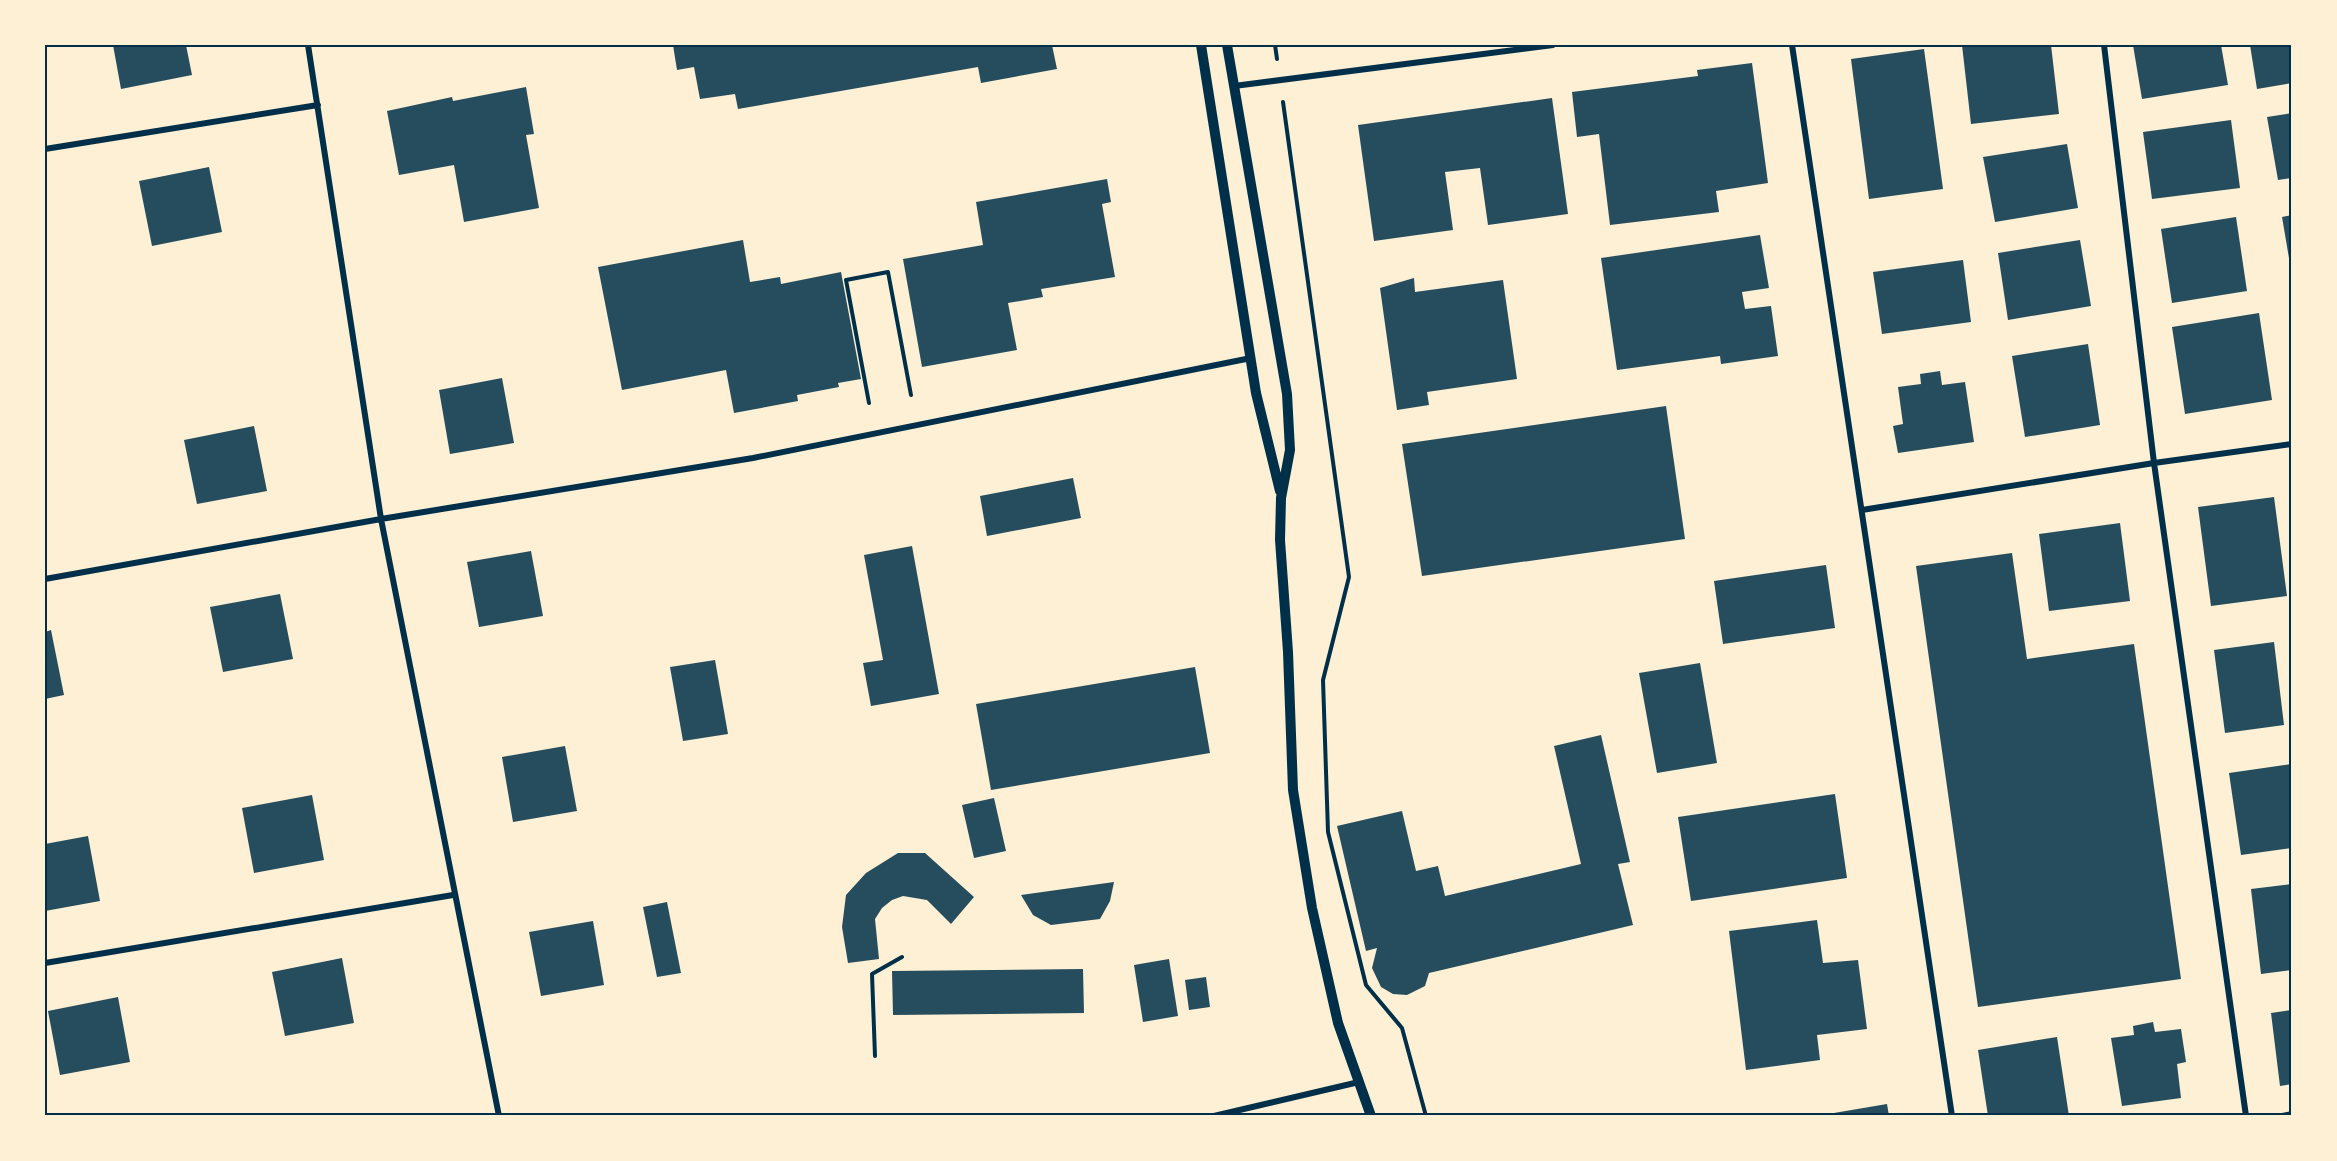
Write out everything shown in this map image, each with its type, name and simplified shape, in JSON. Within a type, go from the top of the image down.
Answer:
[{"type":"street","points":[[308,45],[381,519],[453,896],[499,1116]]},
{"type":"street","points":[[1201,45],[1256,393],[1281,498]]},
{"type":"street","points":[[1227,45],[1283,366],[1290,450],[1281,498],[1280,540],[1288,652],[1293,790],[1312,908],[1338,1023],[1371,1116]]},
{"type":"street","points":[[1234,86],[1553,45]]},
{"type":"street","points":[[1792,45],[1952,1116]]},
{"type":"street","points":[[2104,45],[2154,463],[2246,1116]]},
{"type":"street","points":[[45,149],[318,105]]},
{"type":"street","points":[[45,579],[381,519],[753,458],[1251,358]]},
{"type":"street","points":[[1862,510],[2154,463],[2292,444]]},
{"type":"street","points":[[45,963],[453,896]]},
{"type":"street","points":[[1214,1116],[1360,1082]]},
{"type":"path","points":[[1275,45],[1349,577],[1323,680],[1328,832],[1366,986],[1402,1028],[1426,1116]]},
{"type":"path","points":[[869,403],[846,280],[888,272],[911,395]]},
{"type":"path","points":[[875,1056],[872,974],[902,957]]},
{"type":"path","points":[[2277,1116],[2292,1113]]},
{"type":"building","points":[[113,45],[186,45],[192,75],[121,89]]},
{"type":"building","points":[[673,45],[1052,45],[1057,69],[981,83],[978,67],[738,109],[735,94],[700,99],[694,67],[677,70]]},
{"type":"building","points":[[1962,45],[2051,45],[2059,114],[1971,124]]},
{"type":"building","points":[[2133,45],[2221,45],[2228,85],[2142,99]]},
{"type":"building","points":[[2250,45],[2292,45],[2292,83],[2257,89]]},
{"type":"building","points":[[1924,49],[1943,189],[1869,199],[1851,59]]},
{"type":"building","points":[[1752,63],[1768,183],[1716,191],[1719,212],[1610,225],[1599,134],[1577,137],[1572,92],[1698,76],[1697,70]]},
{"type":"building","points":[[526,87],[534,134],[526,135],[539,208],[464,222],[454,165],[399,175],[387,111],[452,97],[453,101]]},
{"type":"building","points":[[1552,98],[1568,214],[1488,225],[1480,168],[1445,172],[1453,230],[1374,241],[1358,125]]},
{"type":"building","points":[[2292,113],[2292,178],[2278,180],[2267,117]]},
{"type":"building","points":[[2231,120],[2240,188],[2152,199],[2143,132]]},
{"type":"building","points":[[2067,144],[2078,208],[1995,222],[1983,157]]},
{"type":"building","points":[[209,167],[222,232],[152,246],[139,181]]},
{"type":"building","points":[[1107,179],[1111,202],[1102,204],[1115,277],[1041,289],[1043,297],[1008,303],[1017,350],[922,367],[903,259],[983,245],[976,202]]},
{"type":"building","points":[[2292,215],[2292,270],[2291,270],[2282,217]]},
{"type":"building","points":[[2236,217],[2247,291],[2172,303],[2161,229]]},
{"type":"building","points":[[1760,235],[1769,288],[1742,292],[1745,309],[1771,306],[1778,356],[1721,364],[1720,356],[1617,370],[1601,258]]},
{"type":"building","points":[[743,240],[750,282],[780,277],[781,284],[841,272],[861,379],[838,383],[839,387],[797,395],[798,401],[734,413],[726,370],[622,390],[598,267]]},
{"type":"building","points":[[2080,240],[2091,306],[2008,320],[1998,253]]},
{"type":"building","points":[[1963,260],[1971,322],[1882,334],[1873,272]]},
{"type":"building","points":[[1414,278],[1415,292],[1503,280],[1517,379],[1427,392],[1429,405],[1397,410],[1380,288]]},
{"type":"building","points":[[2259,313],[2272,400],[2185,414],[2172,327]]},
{"type":"building","points":[[2088,344],[2100,425],[2025,437],[2012,356]]},
{"type":"building","points":[[1940,371],[1942,385],[1965,382],[1974,442],[1898,453],[1893,426],[1903,424],[1898,387],[1921,384],[1920,374]]},
{"type":"building","points":[[502,378],[514,443],[450,454],[439,390]]},
{"type":"building","points":[[1666,406],[1685,539],[1422,576],[1402,444]]},
{"type":"building","points":[[254,426],[267,491],[197,504],[184,440]]},
{"type":"building","points":[[1073,478],[1081,518],[987,536],[980,496]]},
{"type":"building","points":[[2274,497],[2287,596],[2211,606],[2198,507]]},
{"type":"building","points":[[2120,523],[2130,601],[2049,611],[2039,534]]},
{"type":"building","points":[[912,546],[939,694],[871,706],[863,663],[883,660],[864,555]]},
{"type":"building","points":[[531,551],[543,616],[479,627],[467,562]]},
{"type":"building","points":[[2012,553],[2027,659],[2134,644],[2181,979],[1978,1007],[1916,566]]},
{"type":"building","points":[[1826,565],[1835,628],[1723,644],[1714,581]]},
{"type":"building","points":[[280,594],[293,659],[223,672],[210,607]]},
{"type":"building","points":[[51,630],[64,695],[45,699],[45,632]]},
{"type":"building","points":[[2274,642],[2284,725],[2225,733],[2214,650]]},
{"type":"building","points":[[715,660],[728,734],[683,741],[670,667]]},
{"type":"building","points":[[1700,663],[1717,763],[1657,773],[1639,673]]},
{"type":"building","points":[[1195,667],[1210,753],[991,790],[976,704]]},
{"type":"building","points":[[1601,735],[1630,862],[1618,864],[1633,925],[1429,973],[1425,986],[1407,995],[1393,994],[1381,987],[1372,968],[1377,948],[1366,951],[1337,826],[1402,811],[1416,871],[1438,866],[1445,896],[1581,864],[1554,746]]},
{"type":"building","points":[[565,746],[577,811],[513,822],[502,757]]},
{"type":"building","points":[[2292,764],[2292,848],[2241,855],[2229,773]]},
{"type":"building","points":[[1835,794],[1847,878],[1691,901],[1678,817]]},
{"type":"building","points":[[312,795],[324,860],[254,873],[242,808]]},
{"type":"building","points":[[994,798],[1006,851],[974,858],[962,805]]},
{"type":"building","points":[[88,836],[100,901],[45,911],[45,844]]},
{"type":"building","points":[[898,853],[925,853],[974,897],[951,924],[927,900],[903,896],[892,900],[882,908],[875,919],[879,959],[848,963],[842,927],[846,895],[866,873]]},
{"type":"building","points":[[1114,882],[1110,901],[1100,919],[1051,925],[1033,915],[1021,895]]},
{"type":"building","points":[[2292,884],[2292,970],[2261,974],[2251,889]]},
{"type":"building","points":[[667,902],[681,973],[657,977],[643,907]]},
{"type":"building","points":[[1817,920],[1823,963],[1858,960],[1867,1029],[1817,1035],[1820,1060],[1746,1070],[1729,931]]},
{"type":"building","points":[[593,921],[604,985],[541,996],[529,932]]},
{"type":"building","points":[[342,958],[354,1023],[285,1036],[272,972]]},
{"type":"building","points":[[1169,959],[1178,1016],[1143,1022],[1134,965]]},
{"type":"building","points":[[1083,969],[1084,1013],[893,1015],[892,971]]},
{"type":"building","points":[[1206,977],[1210,1007],[1189,1010],[1185,980]]},
{"type":"building","points":[[118,997],[130,1062],[60,1075],[48,1011]]},
{"type":"building","points":[[2292,1010],[2292,1084],[2280,1086],[2271,1013]]},
{"type":"building","points":[[2153,1022],[2155,1032],[2181,1029],[2186,1062],[2177,1064],[2181,1098],[2122,1106],[2111,1038],[2134,1035],[2133,1026]]},
{"type":"building","points":[[2057,1037],[2069,1116],[1988,1116],[1978,1050]]},
{"type":"building","points":[[1887,1104],[1889,1116],[1822,1116],[1822,1115]]}]
